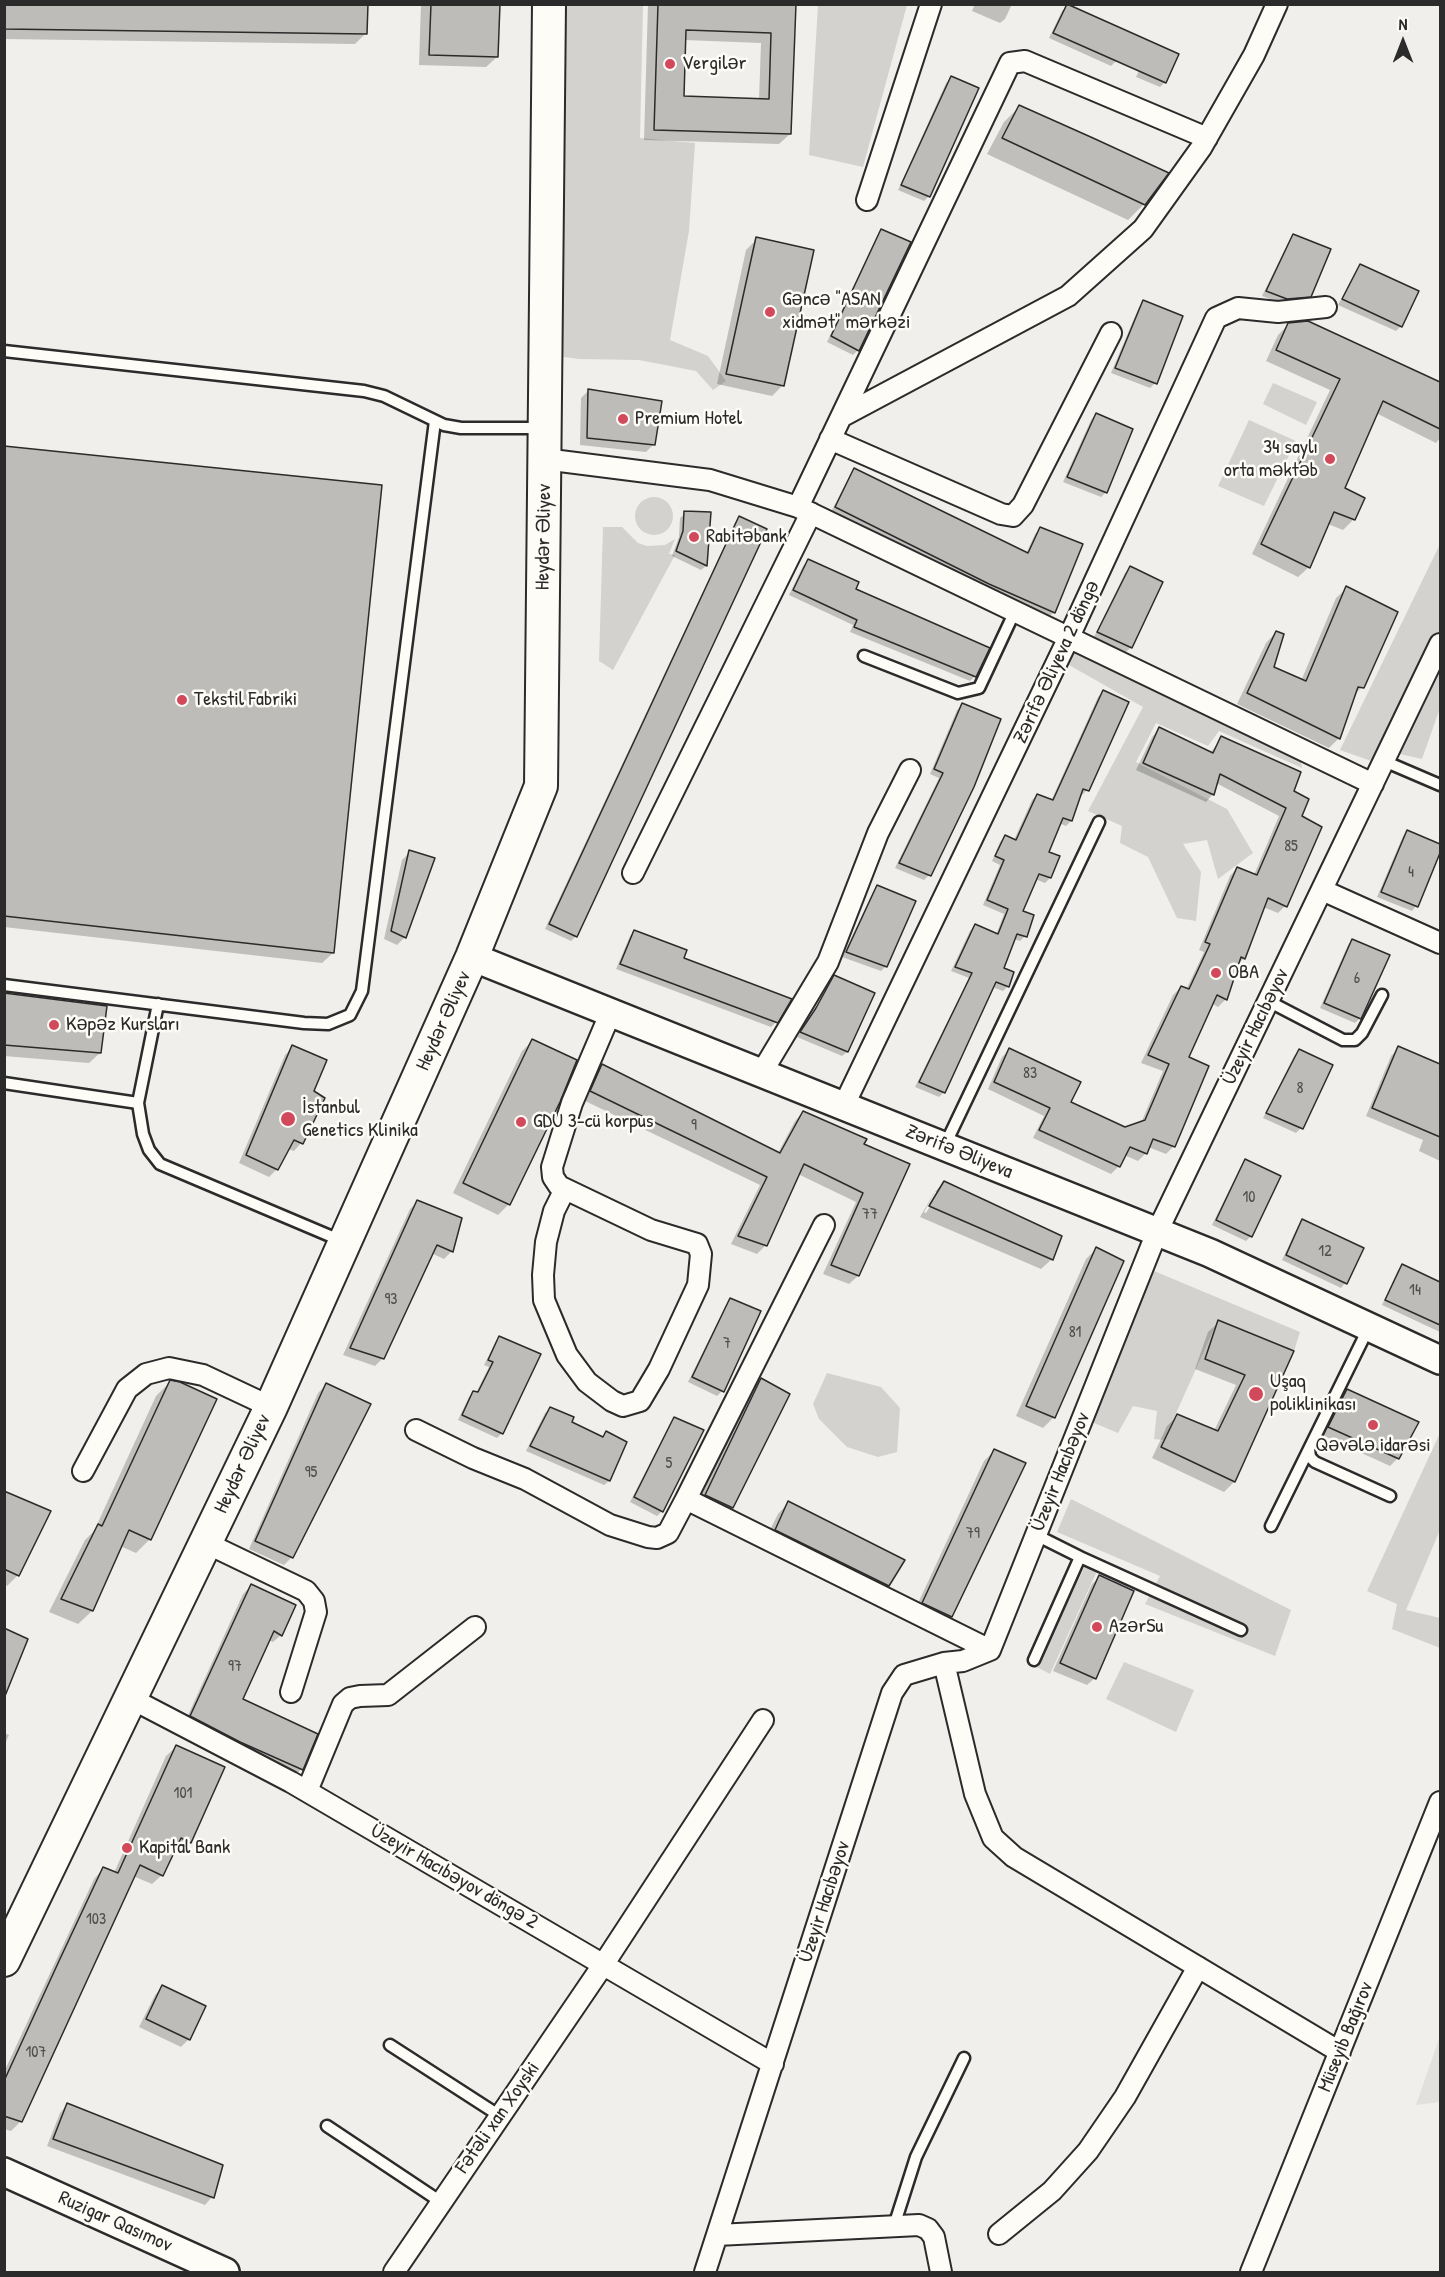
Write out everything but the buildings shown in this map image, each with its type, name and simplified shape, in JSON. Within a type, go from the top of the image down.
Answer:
[{"type":"main road","name":"Heydər Əliyev","points":[[4,1960],[271,1407],[472,957],[541,786],[549,4]]},
{"type":"street","points":[[867,200],[931,4]]},
{"type":"street","points":[[841,417],[1068,296],[1143,229],[1207,138],[1254,55],[1277,4]]},
{"type":"street","points":[[633,873],[804,510],[830,439],[1010,63],[1025,61],[1207,138]]},
{"type":"street","name":"Zərifə Əliyeva 2 döngə","points":[[844,1105],[1069,637],[1216,318],[1238,308],[1278,312],[1326,307]]},
{"type":"street","points":[[830,439],[1001,514],[1013,516],[1023,505],[1111,333]]},
{"type":"street","points":[[545,443],[710,480],[804,510],[1373,784]]},
{"type":"street","name":"Üzeyir Hacıbəyov","points":[[705,2272],[892,1693],[904,1675],[944,1663],[963,1661],[990,1650],[1157,1232],[1440,644]]},
{"type":"street","points":[[762,1072],[828,962],[878,834],[910,770]]},
{"type":"street","points":[[1322,890],[1440,943]]},
{"type":"street","name":"Zərifə Əliyeva","points":[[472,957],[1210,1253],[1440,1360]]},
{"type":"street","points":[[565,1189],[554,1211],[546,1242],[543,1275],[544,1300],[567,1355],[587,1382],[612,1401],[623,1406],[640,1401],[659,1370],[698,1285],[702,1254],[697,1245],[651,1230],[587,1197],[559,1186],[553,1177],[552,1167],[572,1103],[610,1014]]},
{"type":"street","points":[[416,1430],[473,1458],[525,1479],[610,1526],[648,1537],[657,1538],[668,1533],[824,1225]]},
{"type":"street","points":[[83,1471],[127,1389],[146,1374],[168,1368],[203,1375],[271,1407]]},
{"type":"street","points":[[686,1500],[990,1650]]},
{"type":"street","points":[[206,1544],[306,1591],[314,1601],[316,1612],[291,1692]]},
{"type":"street","points":[[306,1791],[343,1704],[350,1698],[388,1695],[475,1627]]},
{"type":"street","points":[[944,1663],[975,1794],[993,1838],[1014,1857],[1340,2052]]},
{"type":"street","name":"Üzeyir Hacıbəyov döngə 2","points":[[132,1698],[306,1791],[772,2064]]},
{"type":"street","name":"Fətəli xan Xoyski","points":[[394,2272],[603,1965],[763,1720]]},
{"type":"street","name":"Müseyib Bağırov","points":[[1251,2272],[1440,1802]]},
{"type":"street","points":[[999,2234],[1052,2191],[1088,2151],[1125,2097],[1198,1967]]},
{"type":"street","name":"Ruzigar Qasımov","points":[[4,2172],[225,2272]]},
{"type":"street","points":[[717,2235],[919,2225],[928,2229],[934,2237],[941,2272]]},
{"type":"lane","points":[[4,351],[364,391],[384,396],[444,425],[545,443]]},
{"type":"lane","points":[[4,985],[304,1023],[328,1024],[350,1015],[362,991],[435,421]]},
{"type":"lane","points":[[864,656],[958,693],[979,688],[1015,611]]},
{"type":"lane","points":[[1384,761],[1440,785]]},
{"type":"lane","points":[[945,1146],[1099,822]]},
{"type":"lane","points":[[1268,1002],[1343,1040],[1355,1040],[1362,1033],[1382,994]]},
{"type":"lane","points":[[158,1004],[138,1103],[148,1150],[160,1164],[344,1243]]},
{"type":"lane","points":[[4,1083],[138,1103]]},
{"type":"lane","points":[[1271,1526],[1369,1327]]},
{"type":"lane","points":[[1309,1449],[1310,1457],[1315,1462],[1390,1496]]},
{"type":"lane","points":[[1036,1535],[1241,1630]]},
{"type":"lane","points":[[1034,1660],[1080,1557]]},
{"type":"lane","points":[[390,2045],[500,2115]]},
{"type":"lane","points":[[894,2226],[916,2157],[963,2058]]},
{"type":"lane","points":[[327,2126],[441,2202]]},
{"type":"shaded area","points":[[562,5],[643,5],[640,138],[695,143],[689,231],[670,340],[708,356],[726,381],[713,390],[696,371],[639,360],[579,359],[556,356]]},
{"type":"shaded area","points":[[818,5],[907,5],[863,167],[809,155]]},
{"type":"shaded area","points":[[1273,383],[1317,402],[1306,425],[1263,404]]},
{"type":"shaded area","points":[[1249,420],[1296,441],[1264,506],[1218,486]]},
{"type":"shaded area","points":[[654,497],[667,503],[673,516],[667,529],[654,535],[641,529],[635,516],[641,503]]},
{"type":"shaded area","points":[[603,527],[622,527],[638,543],[647,546],[665,545],[675,539],[669,554],[675,555],[613,670],[599,661]]},
{"type":"shaded area","points":[[1440,544],[1440,630],[1377,763],[1340,750]]},
{"type":"shaded area","points":[[1074,648],[1300,756],[1302,768],[1219,731],[1208,746],[1156,723],[1136,762],[1227,809],[1253,853],[1218,879],[1207,840],[1183,844],[1201,872],[1196,921],[1177,918],[1148,857],[1120,843],[1122,826],[1088,811],[1143,707],[1069,665]]},
{"type":"shaded area","points":[[1440,659],[1440,708],[1422,759],[1395,753]]},
{"type":"shaded area","points":[[1154,1271],[1300,1332],[1294,1351],[1218,1320],[1164,1440],[1154,1439],[1157,1411],[1133,1406],[1118,1433],[1087,1420]]},
{"type":"shaded area","points":[[827,1373],[881,1387],[900,1408],[897,1452],[878,1457],[847,1447],[819,1419],[813,1404]]},
{"type":"shaded area","points":[[1440,1433],[1440,1530],[1406,1610],[1440,1618],[1440,1648],[1392,1629],[1397,1604],[1367,1591]]},
{"type":"shaded area","points":[[1071,1499],[1291,1610],[1275,1656],[1145,1604],[1160,1576],[1057,1532]]},
{"type":"shaded area","points":[[1085,1566],[1097,1571],[1050,1674],[1037,1667]]},
{"type":"shaded area","points":[[1124,1662],[1194,1690],[1176,1732],[1106,1699]]},
{"type":"shaded area","points":[[1440,2036],[1440,2102],[1416,2105]]},
{"type":"place","name":"Vergilər","points":[[670,64]]},
{"type":"place","name":"Gəncə \"ASAN xidmət\" mərkəzi","points":[[770,312]]},
{"type":"place","name":"Premium Hotel","points":[[623,419]]},
{"type":"place","name":"34 saylı orta məktəb","points":[[1330,459]]},
{"type":"place","name":"Rabitəbank","points":[[694,537]]},
{"type":"place","name":"Tekstil Fabriki","points":[[182,700]]},
{"type":"place","name":"OBA","points":[[1216,973]]},
{"type":"place","name":"Kəpəz Kursları","points":[[54,1025]]},
{"type":"place","name":"İstanbul Genetics Klinika","points":[[288,1119]]},
{"type":"place","name":"GDU 3-cü korpus","points":[[521,1122]]},
{"type":"place","name":"Uşaq poliklinikası","points":[[1256,1394]]},
{"type":"place","name":"Qəvələ idarəsi","points":[[1373,1425]]},
{"type":"place","name":"AzərSu","points":[[1097,1627]]},
{"type":"place","name":"Kapital Bank","points":[[127,1848]]}]
